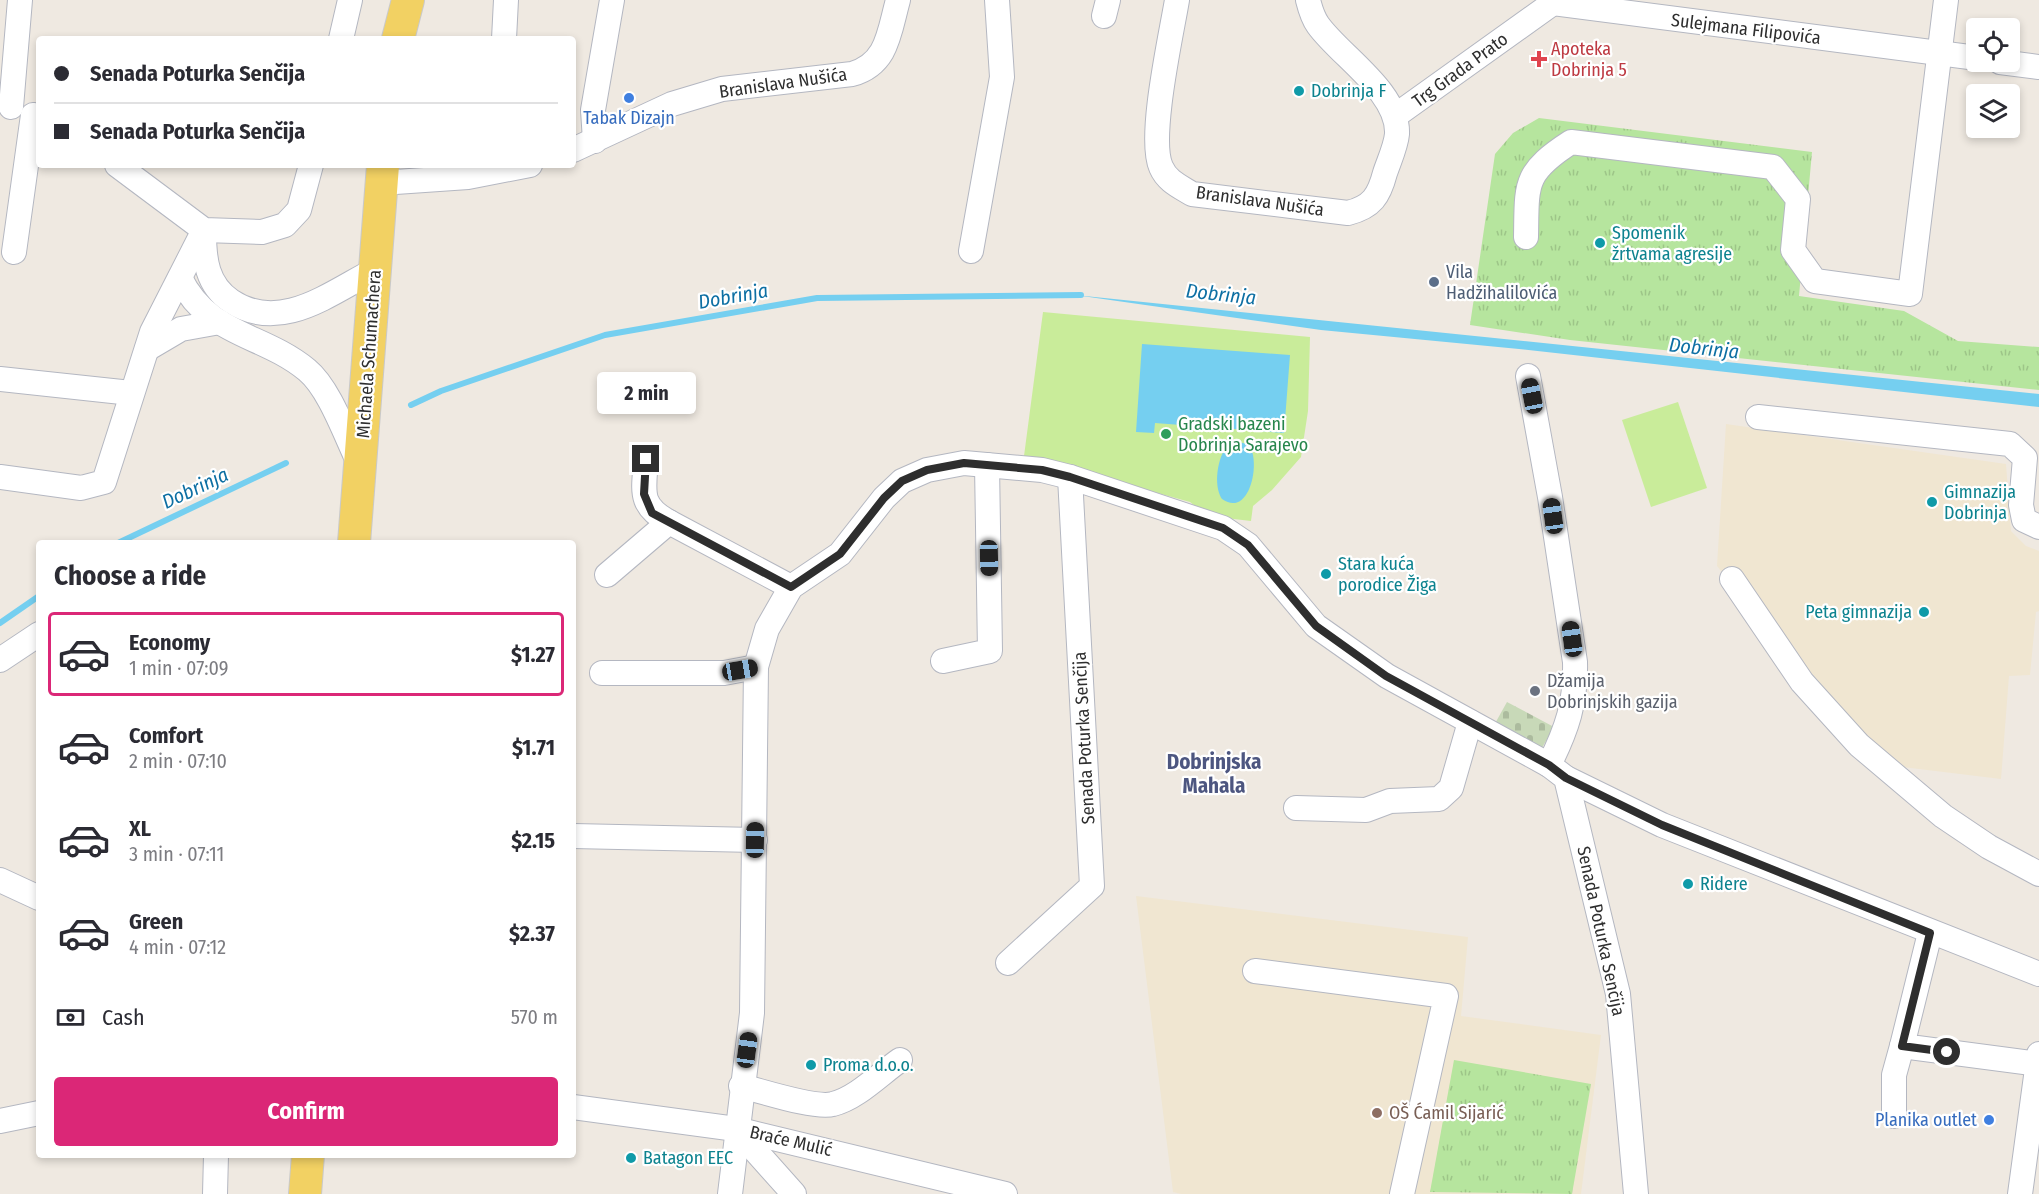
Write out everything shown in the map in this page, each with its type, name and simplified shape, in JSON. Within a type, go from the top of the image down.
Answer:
[{"type":"main road","points":[[399,36],[408,0]]},
{"type":"main road","name":"Michaela Schumachera","points":[[354,540],[382,174]]},
{"type":"main road","points":[[305,1194],[308,1158]]},
{"type":"street","points":[[14,252],[21,111],[20,0]]},
{"type":"street","points":[[342,36],[350,0]]},
{"type":"street","points":[[504,36],[506,0]]},
{"type":"street","name":"Branislava Nušića","points":[[584,145],[593,110],[612,0]]},
{"type":"street","name":"Branislava Nušića","points":[[584,145],[672,104],[722,90],[852,74],[867,70],[883,52],[898,0]]},
{"type":"street","points":[[971,251],[1002,77],[997,0]]},
{"type":"street","name":"Branislava Nušića","points":[[1177,0],[1155,138],[1161,168],[1172,183],[1192,194],[1348,213],[1361,210],[1380,194],[1397,134],[1395,116]]},
{"type":"street","name":"Trg Grada Prato","points":[[1308,0],[1316,24],[1376,87],[1395,116],[1552,2]]},
{"type":"street","points":[[1526,237],[1527,187],[1546,159],[1571,142],[1773,167],[1798,199],[1793,250],[1815,281],[1910,294],[1946,0]]},
{"type":"street","name":"Sulejmana Filipovića","points":[[1552,2],[1966,57]]},
{"type":"street","points":[[2020,65],[2039,67]]},
{"type":"street","points":[[139,173],[204,230],[262,232],[285,225],[298,210],[310,168]]},
{"type":"street","points":[[382,174],[493,169]]},
{"type":"street","points":[[0,477],[81,488],[104,482],[147,349],[204,230]]},
{"type":"street","points":[[204,230],[208,274],[222,295]]},
{"type":"street","points":[[180,278],[222,295],[246,311],[261,315],[285,314],[315,302],[375,270]]},
{"type":"street","points":[[180,278],[194,303],[208,316],[291,360],[319,382],[360,466]]},
{"type":"street","points":[[147,349],[181,329],[220,322]]},
{"type":"street","points":[[1528,376],[1550,497],[1575,662],[1575,688],[1557,772]]},
{"type":"street","points":[[0,379],[131,393]]},
{"type":"street","points":[[1758,417],[2010,444],[2025,458],[2021,505],[2024,520],[2039,527]]},
{"type":"street","points":[[646,459],[644,494],[652,513],[791,587]]},
{"type":"street","points":[[730,1194],[741,1086],[752,1013],[756,667],[767,629],[791,587],[840,554],[884,498],[902,481],[946,465],[987,465],[1042,470],[1070,477],[1223,528],[1248,545],[1316,626],[1386,676],[1557,772],[1662,825],[1930,933],[2039,974]]},
{"type":"street","points":[[943,661],[990,651],[987,465]]},
{"type":"street","name":"Senada Poturka Senčija","points":[[1008,963],[1092,886],[1070,477]]},
{"type":"street","points":[[607,575],[669,522]]},
{"type":"street","points":[[1732,579],[1802,682],[1859,745],[1943,816],[1989,847],[2039,874]]},
{"type":"street","points":[[0,660],[36,636]]},
{"type":"street","points":[[602,673],[724,673],[756,667]]},
{"type":"street","points":[[1296,808],[1366,810],[1390,801],[1439,799],[1451,788],[1470,722]]},
{"type":"street","name":"Senada Poturka Senčija","points":[[1557,772],[1618,994],[1636,1194]]},
{"type":"street","points":[[576,836],[755,840]]},
{"type":"street","points":[[0,880],[36,897]]},
{"type":"street","points":[[1894,1116],[1893,1075],[1930,933]]},
{"type":"street","points":[[1255,971],[1446,996],[1402,1194]]},
{"type":"street","points":[[1902,1046],[2038,1059],[2020,1194]]},
{"type":"street","points":[[741,1086],[819,1105],[834,1104],[856,1093],[900,1060]]},
{"type":"street","name":"Braće Mulić","points":[[576,1107],[736,1129],[1005,1194]]},
{"type":"street","points":[[0,1121],[36,1114]]},
{"type":"street","points":[[736,1129],[794,1194]]},
{"type":"street","points":[[215,1194],[216,1158]]},
{"type":"shaded area","points":[[1726,424],[2006,464],[2011,531],[2026,546],[2039,551],[2039,611],[2036,612],[2030,675],[2009,676],[2001,779],[1878,764],[1717,566]]},
{"type":"shaded area","name":"OŠ Ćamil Sijarić","points":[[1136,896],[1468,937],[1461,1016],[1601,1035],[1581,1194],[1181,1194],[1173,1192]]},
{"type":"green space","points":[[1539,118],[1812,152],[1799,296],[1904,311],[1958,341],[2039,347],[2039,390],[1570,340],[1470,325],[1495,154],[1513,133]]},
{"type":"green space","name":"Gradski bazeni Dobrinja Sarajevo","points":[[1043,312],[1310,337],[1308,411],[1301,457],[1272,490],[1253,506],[1251,521],[1208,516],[1190,502],[1024,456]]},
{"type":"green space","points":[[1678,402],[1707,488],[1651,507],[1622,420]]},
{"type":"green space","points":[[1507,702],[1554,727],[1539,753],[1493,727]]},
{"type":"green space","points":[[1454,1060],[1591,1084],[1572,1194],[1430,1192]]},
{"type":"water","name":"Dobrinja","points":[[1075,295],[2039,394],[2039,407],[1519,349],[1321,330]]},
{"type":"water","points":[[1142,344],[1290,355],[1284,433],[1155,423],[1154,433],[1136,432]]},
{"type":"water","points":[[1233,441],[1248,444],[1254,462],[1251,485],[1240,501],[1232,503],[1222,499],[1217,477],[1220,459]]},
{"type":"waterway","name":"Dobrinja","points":[[411,405],[441,391],[605,335],[817,298],[1081,295]]},
{"type":"waterway","name":"Dobrinja","points":[[124,540],[286,463]]},
{"type":"waterway","name":"Dobrinja","points":[[0,623],[36,598]]},
{"type":"place","name":"Apoteka Dobrinja 5","points":[[1539,59]]},
{"type":"place","name":"Dobrinja F","points":[[1299,91]]},
{"type":"place","name":"Tabak Dizajn","points":[[629,98]]},
{"type":"place","name":"Spomenik žrtvama agresije","points":[[1600,243]]},
{"type":"place","name":"Vila Hadžihalilovića","points":[[1434,282]]},
{"type":"place","name":"Gradski bazeni Dobrinja Sarajevo","points":[[1166,434]]},
{"type":"place","name":"Gimnazija Dobrinja","points":[[1932,502]]},
{"type":"place","name":"Stara kuća porodice Žiga","points":[[1326,574]]},
{"type":"place","name":"Peta gimnazija","points":[[1924,612]]},
{"type":"place","name":"Džamija Dobrinjskih gazija","points":[[1535,691]]},
{"type":"place","name":"Ridere","points":[[1688,884]]},
{"type":"place","name":"Proma d.o.o.","points":[[811,1065]]},
{"type":"place","name":"OŠ Ćamil Sijarić","points":[[1377,1113]]},
{"type":"place","name":"Planika outlet","points":[[1989,1120]]},
{"type":"place","name":"Batagon EEC","points":[[631,1158]]},
{"type":"district","name":"Dobrinjska Mahala","points":[[1214,774]]},
{"type":"route","points":[[646,459],[644,494],[652,513],[791,587],[840,554],[884,498],[902,481],[946,465],[964,463],[1042,470],[1070,477],[1223,528],[1248,545],[1316,626],[1386,676],[1549,765],[1566,778],[1662,825],[1930,933],[1902,1046],[1947,1052]]}]
